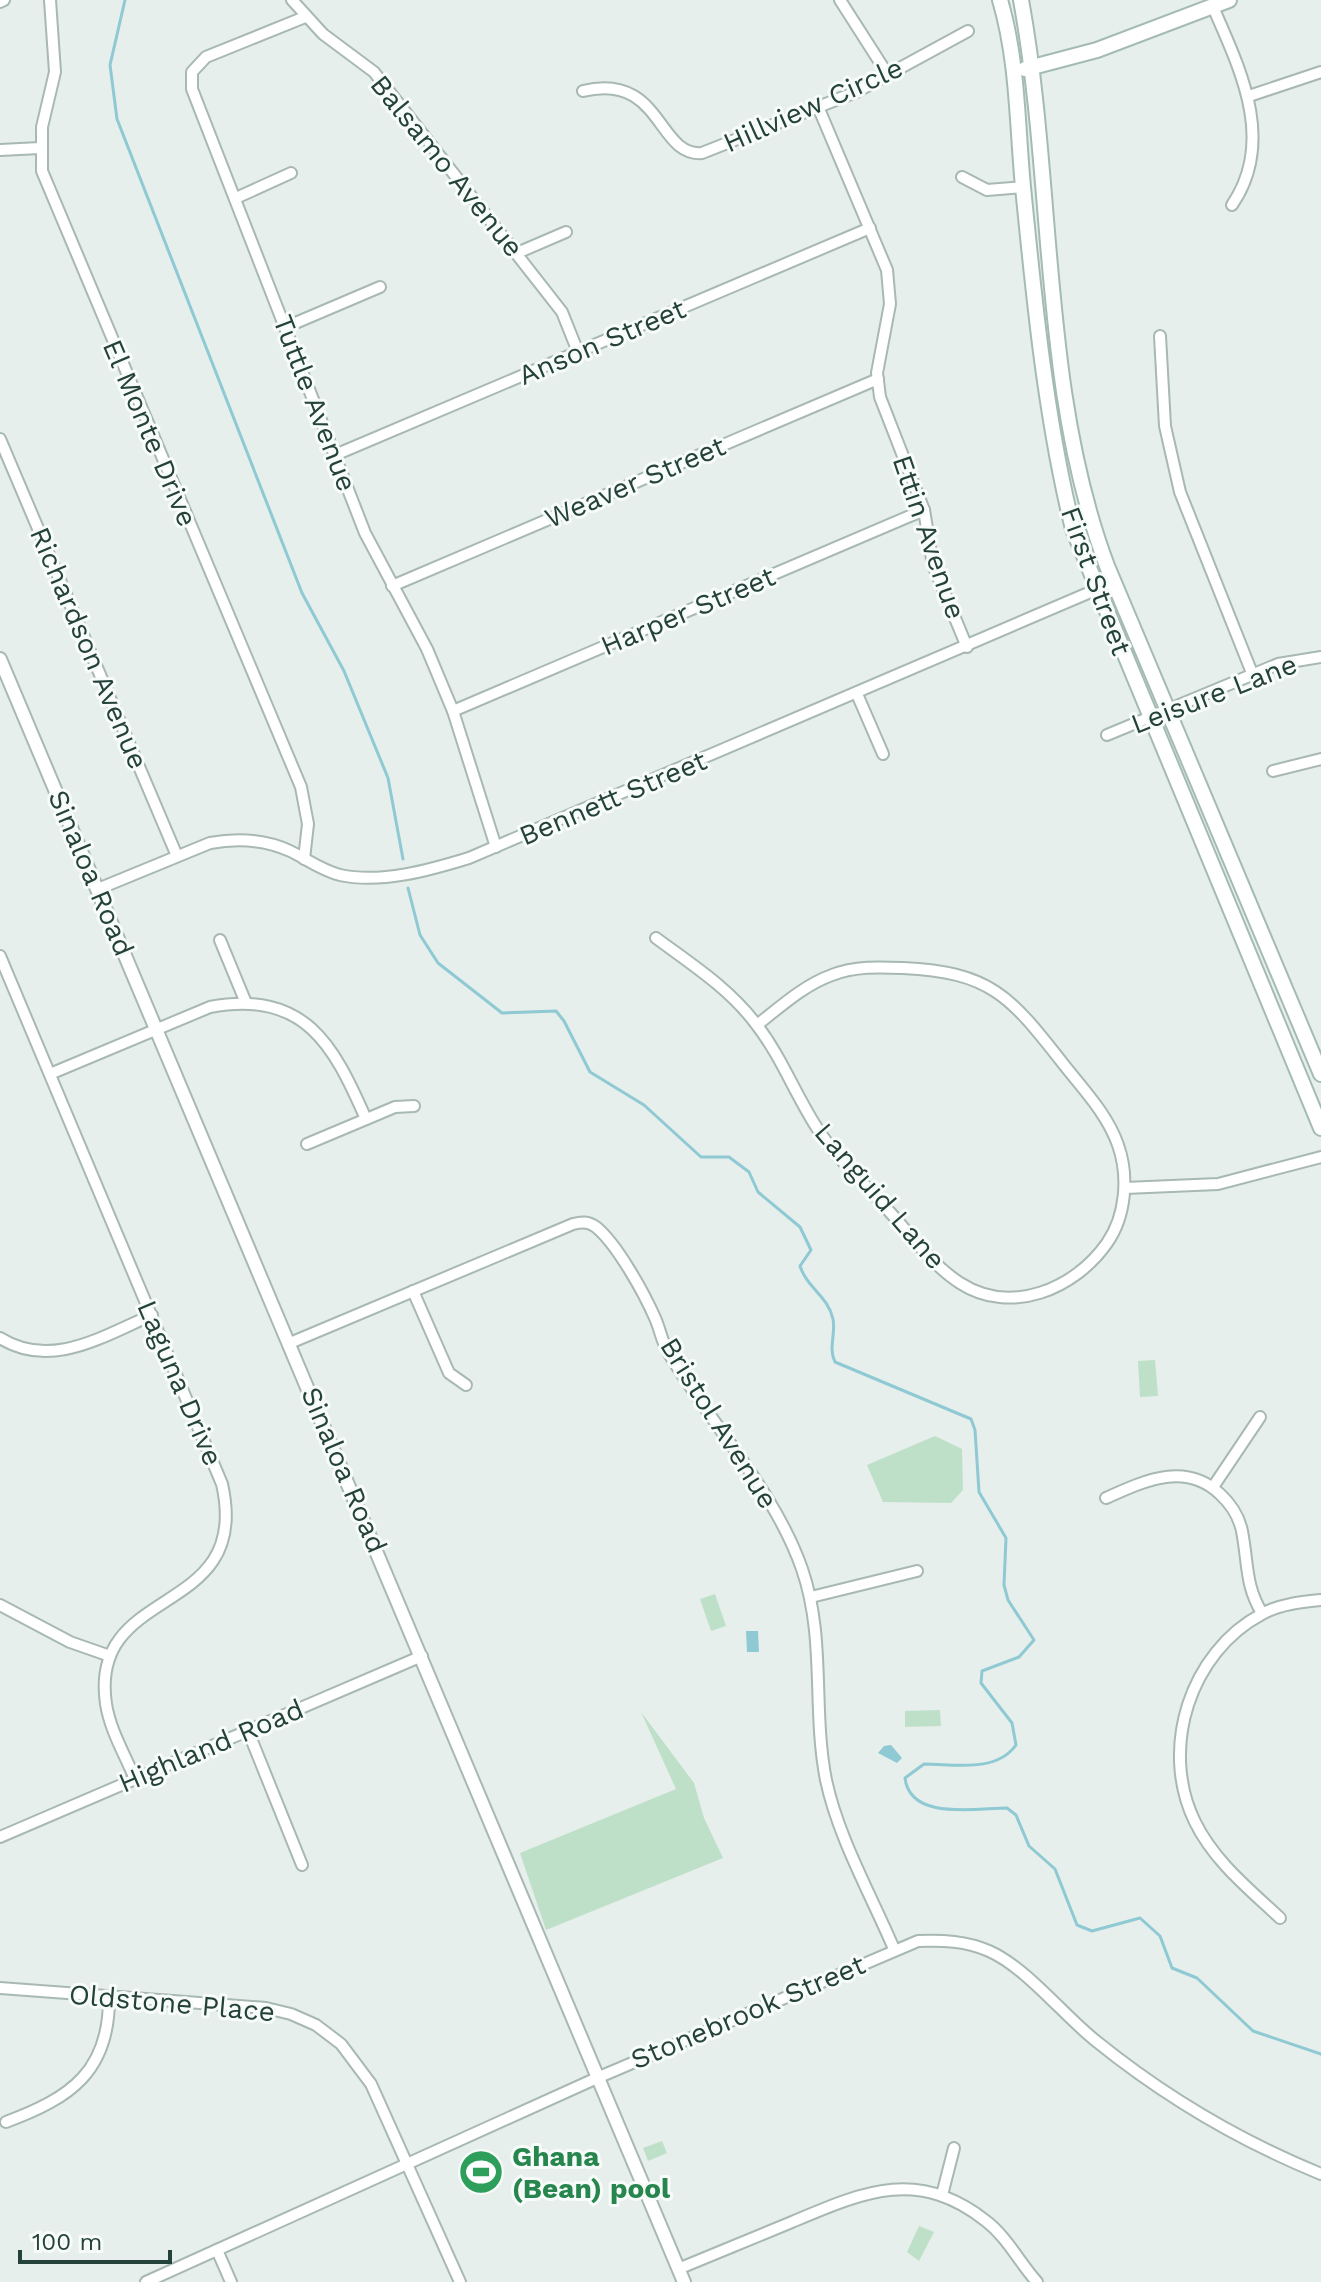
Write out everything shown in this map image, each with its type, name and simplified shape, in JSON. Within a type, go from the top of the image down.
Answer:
[{"type":"main road","name":"First Street","points":[[1000,0],[1013,70],[1023,187],[1059,473],[1073,529],[1096,591],[1321,1128]]},
{"type":"main road","name":"First Street","points":[[1021,0],[1033,67],[1040,184],[1077,469],[1092,526],[1321,1074]]},
{"type":"main road","points":[[1013,70],[1097,50],[1229,0]]},
{"type":"street","name":"El Monte Drive","points":[[50,0],[55,72],[40,148],[49,195],[301,787],[308,824],[304,859]]},
{"type":"street","name":"Balsamo Avenue","points":[[292,0],[305,17],[374,72],[562,312],[578,352]]},
{"type":"street","points":[[840,0],[888,75]]},
{"type":"street","points":[[1213,7],[1249,96],[1253,126],[1252,154],[1232,205]]},
{"type":"street","name":"Tuttle Avenue","points":[[305,17],[206,57],[192,72],[192,89],[365,533],[427,649],[453,711],[496,847]]},
{"type":"street","name":"Hillview Circle","points":[[583,91],[610,88],[635,96],[652,110],[680,147],[694,154],[725,146],[819,109],[968,31]]},
{"type":"street","points":[[1249,96],[1321,72]]},
{"type":"street","name":"Ettin Avenue","points":[[819,109],[870,228],[890,287],[889,314],[878,379],[885,415],[924,510],[933,565],[967,647]]},
{"type":"street","points":[[0,150],[40,148]]},
{"type":"street","points":[[236,198],[291,173]]},
{"type":"street","points":[[962,177],[987,190],[1023,187]]},
{"type":"street","name":"Anson Street","points":[[335,455],[870,228]]},
{"type":"street","points":[[517,253],[566,232]]},
{"type":"street","points":[[286,327],[380,287]]},
{"type":"street","points":[[1160,336],[1165,426],[1180,492],[1252,673]]},
{"type":"street","name":"Weaver Street","points":[[392,586],[878,379]]},
{"type":"street","name":"Richardson Avenue","points":[[0,439],[177,856]]},
{"type":"street","name":"Harper Street","points":[[453,711],[924,510]]},
{"type":"street","name":"Bennett Street","points":[[98,889],[210,843],[241,839],[273,844],[338,874],[376,878],[446,865],[496,847],[1114,582]]},
{"type":"street","name":"Leisure Lane","points":[[1107,735],[1252,673],[1278,664],[1321,657]]},
{"type":"street","name":"Sinaloa Road","points":[[0,659],[684,2282]]},
{"type":"street","points":[[857,694],[883,754]]},
{"type":"street","points":[[1273,771],[1321,759]]},
{"type":"street","name":"Languid Lane","points":[[656,938],[722,987],[757,1025],[830,1147],[944,1270],[973,1290],[996,1297],[1022,1297],[1049,1291],[1073,1279],[1095,1260],[1110,1239],[1121,1214],[1125,1188]]},
{"type":"street","points":[[220,940],[246,1003]]},
{"type":"street","name":"Laguna Drive","points":[[0,956],[222,1484],[227,1527],[219,1553],[204,1576],[184,1592],[138,1617],[122,1635],[110,1656],[105,1682],[106,1705],[135,1779]]},
{"type":"street","points":[[757,1025],[813,984],[851,969],[937,970],[979,981],[1023,1013],[1104,1116],[1120,1149],[1125,1188],[1218,1184],[1321,1157]]},
{"type":"street","points":[[50,1074],[210,1007],[246,1003],[286,1012],[320,1035],[341,1062],[366,1119]]},
{"type":"street","points":[[307,1144],[395,1107],[414,1106]]},
{"type":"street","name":"Bristol Avenue","points":[[290,1343],[573,1224],[595,1226],[643,1294],[666,1348],[787,1534],[811,1597],[818,1641],[821,1745],[826,1781],[836,1813],[894,1949]]},
{"type":"street","points":[[413,1291],[449,1373],[466,1385]]},
{"type":"street","points":[[0,1338],[36,1352],[63,1351],[152,1315]]},
{"type":"street","points":[[1213,1487],[1260,1417]]},
{"type":"street","points":[[1106,1498],[1166,1476],[1190,1477],[1213,1487],[1229,1502],[1240,1521],[1246,1580],[1262,1613]]},
{"type":"street","points":[[811,1597],[917,1571]]},
{"type":"street","points":[[1280,1918],[1224,1865],[1205,1840],[1187,1802],[1180,1762],[1184,1715],[1200,1676],[1227,1640],[1262,1613],[1290,1604],[1321,1600]]},
{"type":"street","points":[[0,1605],[70,1642],[110,1656]]},
{"type":"street","name":"Highland Road","points":[[0,1837],[422,1656]]},
{"type":"street","points":[[248,1731],[302,1865]]},
{"type":"street","name":"Stonebrook Street","points":[[146,2282],[597,2078],[918,1941],[968,1943],[992,1952],[1096,2041],[1165,2092],[1253,2143],[1321,2174]]},
{"type":"street","name":"Oldstone Place","points":[[0,1988],[266,2008],[316,2025],[341,2044],[362,2068],[460,2282]]},
{"type":"street","points":[[6,2122],[54,2103],[86,2076],[105,2038],[109,1996]]},
{"type":"street","points":[[942,2195],[954,2148]]},
{"type":"street","points":[[678,2269],[860,2193],[900,2188],[942,2195],[989,2223],[1037,2282]]},
{"type":"street","points":[[217,2250],[231,2282]]},
{"type":"green space","points":[[1155,1360],[1158,1396],[1140,1397],[1138,1361]]},
{"type":"green space","points":[[935,1436],[962,1449],[963,1490],[951,1503],[883,1502],[867,1465]]},
{"type":"green space","points":[[715,1594],[726,1626],[711,1631],[700,1599]]},
{"type":"green space","points":[[940,1710],[941,1726],[905,1727],[905,1711]]},
{"type":"green space","points":[[641,1712],[694,1783],[704,1818],[723,1858],[546,1930],[520,1853],[676,1789]]},
{"type":"green space","points":[[662,2141],[667,2153],[648,2161],[643,2148]]},
{"type":"green space","points":[[919,2226],[934,2232],[919,2261],[907,2252]]},
{"type":"water","points":[[746,1631],[758,1631],[759,1652],[747,1652]]},
{"type":"water","points":[[891,1745],[902,1758],[897,1763],[878,1753],[884,1746]]},
{"type":"waterway","points":[[125,0],[110,65],[117,119],[302,593],[344,671],[388,778],[403,859]]},
{"type":"waterway","points":[[408,888],[420,935],[438,963],[502,1013],[556,1011],[590,1072],[644,1105],[701,1157],[729,1157],[749,1172],[758,1192],[800,1227],[811,1250],[800,1266],[833,1319],[832,1351],[835,1362],[971,1419],[975,1430],[979,1492],[1006,1538],[1004,1585],[1008,1600],[1034,1640],[1019,1657],[982,1671],[981,1683],[1012,1723],[1016,1745],[1008,1754],[986,1763],[924,1764],[905,1778],[910,1792],[919,1801],[946,1809],[1007,1808],[1016,1815],[1029,1846],[1055,1869],[1077,1925],[1092,1931],[1140,1918],[1160,1936],[1172,1968],[1197,1978],[1253,2031],[1321,2054]]},
{"type":"place","name":"Ghana (Bean) pool","points":[[481,2172]]}]
